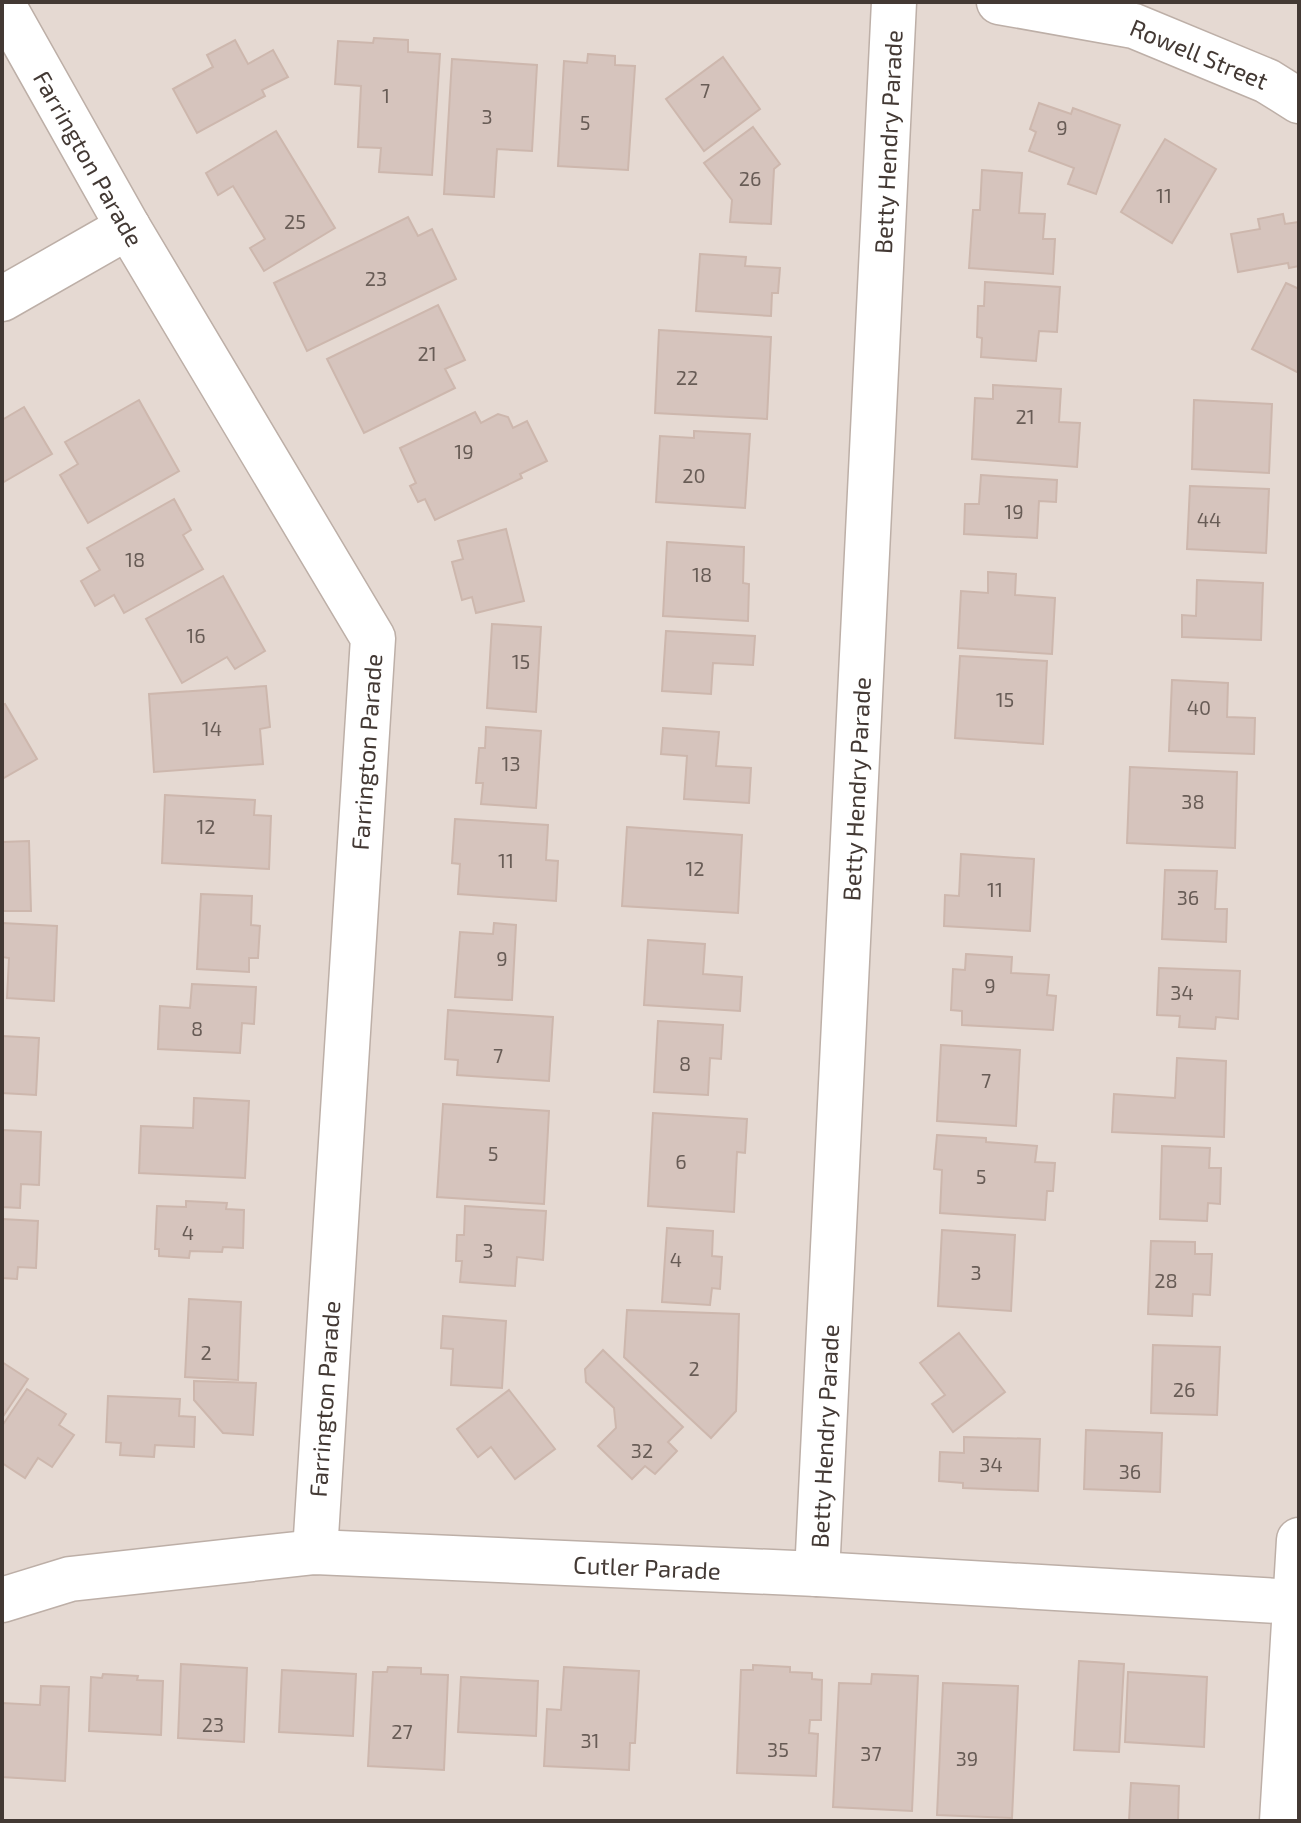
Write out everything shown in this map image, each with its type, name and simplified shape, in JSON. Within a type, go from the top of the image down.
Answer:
[{"type":"street","name":"Betty Hendry Parade","points":[[817,1574],[894,2]]},
{"type":"street","name":"Rowell Street","points":[[999,2],[1134,26],[1267,81],[1299,101]]},
{"type":"street","name":"Farrington Parade","points":[[2,3],[128,227],[373,638],[315,1552]]},
{"type":"street","points":[[2,299],[128,227]]},
{"type":"street","points":[[1282,1821],[1299,1540]]},
{"type":"street","name":"Cutler Parade","points":[[2,1600],[70,1579],[315,1552],[817,1574],[1295,1602]]},
{"type":"shaded area","points":[[2,2],[1299,2],[1299,1821],[2,1821]]},
{"type":"building","points":[[374,38],[408,40],[408,52],[440,54],[432,175],[379,172],[381,148],[358,147],[361,86],[335,84],[338,41],[373,43]]},
{"type":"building","points":[[235,40],[248,64],[273,50],[288,77],[262,90],[265,96],[197,133],[173,89],[213,67],[207,55]]},
{"type":"building","points":[[588,54],[615,56],[615,65],[635,66],[628,170],[558,166],[564,61],[587,63]]},
{"type":"building","points":[[723,57],[760,109],[704,151],[666,99]]},
{"type":"building","points":[[452,59],[537,65],[532,151],[497,149],[494,197],[444,194]]},
{"type":"building","points":[[1039,103],[1071,114],[1073,108],[1120,125],[1096,194],[1068,184],[1074,168],[1029,151],[1036,132],[1030,129]]},
{"type":"building","points":[[753,127],[780,164],[774,169],[771,224],[730,222],[732,200],[704,163]]},
{"type":"building","points":[[276,131],[335,228],[264,271],[250,248],[265,239],[233,186],[218,195],[206,173]]},
{"type":"building","points":[[1165,139],[1216,169],[1172,243],[1121,212]]},
{"type":"building","points":[[982,170],[1022,173],[1019,213],[1045,214],[1043,239],[1055,239],[1053,274],[969,268],[973,210],[980,210]]},
{"type":"building","points":[[1283,214],[1285,224],[1299,222],[1299,266],[1289,268],[1288,263],[1238,272],[1231,234],[1260,229],[1258,219]]},
{"type":"building","points":[[408,217],[418,236],[432,229],[456,279],[307,351],[274,283]]},
{"type":"building","points":[[700,254],[746,257],[745,266],[780,268],[778,293],[772,293],[771,316],[696,311]]},
{"type":"building","points":[[985,282],[1060,287],[1057,332],[1039,331],[1036,361],[981,357],[982,338],[977,337],[978,306],[984,306]]},
{"type":"building","points":[[1286,283],[1299,289],[1299,373],[1252,349]]},
{"type":"building","points":[[438,305],[465,360],[445,369],[455,388],[364,433],[327,359]]},
{"type":"building","points":[[659,330],[771,337],[767,419],[655,413]]},
{"type":"building","points":[[993,385],[1061,389],[1059,422],[1080,423],[1077,467],[972,459],[975,398],[993,399]]},
{"type":"building","points":[[139,400],[179,471],[88,523],[60,475],[78,464],[65,442]]},
{"type":"building","points":[[1194,400],[1272,404],[1269,473],[1192,469]]},
{"type":"building","points":[[24,407],[52,454],[2,483],[2,420]]},
{"type":"building","points":[[475,412],[481,423],[498,414],[508,417],[513,428],[527,421],[547,461],[520,474],[522,478],[435,520],[425,499],[418,502],[410,486],[416,483],[400,448]]},
{"type":"building","points":[[694,431],[750,434],[745,508],[656,502],[660,436],[694,438]]},
{"type":"building","points":[[981,475],[1057,480],[1056,502],[1039,501],[1037,538],[964,534],[965,504],[979,504]]},
{"type":"building","points":[[1190,486],[1269,489],[1266,553],[1187,549]]},
{"type":"building","points":[[174,499],[191,530],[183,535],[203,569],[124,613],[114,595],[95,606],[81,581],[100,570],[87,548]]},
{"type":"building","points":[[506,529],[524,601],[476,613],[472,597],[462,600],[452,562],[463,559],[458,541]]},
{"type":"building","points":[[667,542],[744,547],[743,583],[749,584],[748,621],[663,616]]},
{"type":"building","points":[[988,572],[1016,574],[1015,595],[1055,598],[1052,654],[958,648],[961,591],[988,593]]},
{"type":"building","points":[[223,576],[265,651],[235,669],[227,657],[182,683],[146,619]]},
{"type":"building","points":[[1197,580],[1263,583],[1261,640],[1182,637],[1182,615],[1196,616]]},
{"type":"building","points":[[492,624],[541,627],[536,712],[487,708]]},
{"type":"building","points":[[666,631],[755,636],[753,665],[713,663],[711,694],[662,691]]},
{"type":"building","points":[[960,656],[1047,661],[1043,744],[955,738]]},
{"type":"building","points":[[1172,680],[1228,683],[1227,717],[1255,718],[1254,754],[1169,751]]},
{"type":"building","points":[[266,686],[270,727],[260,729],[263,764],[154,772],[149,694]]},
{"type":"building","points":[[5,704],[37,759],[2,779],[2,705]]},
{"type":"building","points":[[486,727],[541,731],[536,808],[481,804],[483,783],[476,783],[479,748],[485,748]]},
{"type":"building","points":[[663,728],[719,732],[716,766],[751,768],[749,803],[684,799],[687,756],[661,754]]},
{"type":"building","points":[[1130,767],[1237,772],[1235,848],[1127,843]]},
{"type":"building","points":[[165,795],[255,800],[254,815],[271,816],[269,869],[162,863]]},
{"type":"building","points":[[455,819],[548,825],[546,860],[558,861],[556,901],[458,894],[460,864],[452,863]]},
{"type":"building","points":[[627,827],[742,835],[738,913],[622,906]]},
{"type":"building","points":[[29,841],[31,911],[2,911],[2,842]]},
{"type":"building","points":[[961,854],[1034,859],[1030,931],[944,926],[945,895],[959,896]]},
{"type":"building","points":[[1165,870],[1217,871],[1215,909],[1227,909],[1226,942],[1162,939]]},
{"type":"building","points":[[201,894],[252,896],[251,925],[260,926],[258,958],[249,958],[249,972],[197,969]]},
{"type":"building","points":[[2,923],[57,926],[54,1001],[7,998],[9,958],[2,957]]},
{"type":"building","points":[[494,923],[516,925],[512,1000],[455,997],[460,932],[493,934]]},
{"type":"building","points":[[648,940],[705,944],[703,974],[742,977],[740,1011],[644,1005]]},
{"type":"building","points":[[966,954],[1012,957],[1011,973],[1049,975],[1047,995],[1056,996],[1053,1030],[962,1025],[962,1011],[951,1010],[953,969],[965,970]]},
{"type":"building","points":[[1159,968],[1240,971],[1238,1019],[1216,1017],[1215,1029],[1179,1027],[1180,1016],[1157,1015]]},
{"type":"building","points":[[192,984],[256,987],[254,1024],[242,1023],[240,1053],[158,1049],[160,1006],[190,1008]]},
{"type":"building","points":[[448,1010],[553,1017],[549,1081],[457,1075],[458,1060],[445,1059]]},
{"type":"building","points":[[658,1021],[723,1025],[721,1059],[710,1058],[708,1095],[654,1092]]},
{"type":"building","points":[[2,1036],[39,1038],[36,1095],[2,1093]]},
{"type":"building","points":[[941,1045],[1020,1050],[1016,1126],[937,1121]]},
{"type":"building","points":[[1177,1058],[1226,1061],[1224,1137],[1112,1132],[1114,1094],[1175,1098]]},
{"type":"building","points":[[194,1098],[249,1101],[245,1178],[139,1173],[141,1126],[193,1128]]},
{"type":"building","points":[[443,1104],[549,1111],[544,1204],[437,1197]]},
{"type":"building","points":[[653,1113],[747,1119],[745,1153],[737,1152],[734,1212],[648,1206]]},
{"type":"building","points":[[2,1130],[41,1132],[39,1185],[21,1184],[20,1208],[2,1207]]},
{"type":"building","points":[[937,1135],[1037,1146],[1035,1162],[1055,1163],[1053,1191],[1047,1191],[1045,1220],[940,1213],[942,1170],[934,1169]]},
{"type":"building","points":[[1162,1146],[1210,1148],[1209,1168],[1221,1168],[1220,1204],[1208,1203],[1207,1221],[1160,1219]]},
{"type":"building","points":[[186,1201],[227,1203],[226,1209],[244,1210],[243,1248],[223,1247],[222,1252],[190,1251],[189,1258],[159,1256],[159,1249],[155,1249],[157,1206],[186,1207]]},
{"type":"building","points":[[465,1206],[546,1211],[543,1260],[517,1257],[515,1286],[460,1282],[462,1261],[456,1261],[457,1235],[464,1235]]},
{"type":"building","points":[[2,1219],[38,1221],[36,1268],[18,1267],[17,1279],[2,1278]]},
{"type":"building","points":[[667,1228],[713,1231],[712,1256],[722,1257],[720,1289],[712,1288],[710,1305],[662,1302]]},
{"type":"building","points":[[942,1230],[1015,1235],[1011,1311],[938,1306]]},
{"type":"building","points":[[1151,1241],[1195,1242],[1195,1254],[1212,1254],[1210,1295],[1193,1294],[1192,1316],[1148,1314]]},
{"type":"building","points":[[189,1299],[241,1302],[238,1380],[185,1377]]},
{"type":"building","points":[[627,1310],[739,1314],[736,1411],[711,1438],[624,1357]]},
{"type":"building","points":[[443,1316],[506,1321],[502,1388],[451,1385],[453,1349],[441,1348]]},
{"type":"building","points":[[959,1333],[1005,1392],[953,1432],[932,1404],[945,1395],[920,1363]]},
{"type":"building","points":[[1153,1345],[1220,1347],[1217,1415],[1151,1413]]},
{"type":"building","points":[[603,1350],[683,1427],[668,1442],[677,1451],[655,1474],[645,1466],[632,1479],[598,1446],[616,1428],[614,1408],[586,1382],[585,1369]]},
{"type":"building","points":[[2,1362],[28,1379],[2,1418]]},
{"type":"building","points":[[194,1381],[256,1383],[253,1435],[223,1433],[194,1400]]},
{"type":"building","points":[[27,1389],[66,1414],[59,1425],[74,1435],[52,1467],[38,1458],[25,1478],[2,1463],[2,1426]]},
{"type":"building","points":[[509,1390],[555,1449],[515,1479],[491,1447],[478,1457],[457,1429]]},
{"type":"building","points":[[108,1396],[180,1399],[179,1416],[195,1417],[194,1447],[155,1445],[154,1457],[120,1455],[121,1443],[106,1442]]},
{"type":"building","points":[[1086,1430],[1162,1433],[1160,1492],[1084,1489]]},
{"type":"building","points":[[964,1437],[1040,1439],[1038,1491],[963,1488],[963,1483],[939,1481],[940,1452],[964,1453]]},
{"type":"building","points":[[1079,1661],[1124,1664],[1119,1752],[1074,1750]]},
{"type":"building","points":[[181,1664],[247,1668],[244,1742],[178,1738]]},
{"type":"building","points":[[753,1665],[790,1667],[790,1672],[812,1673],[812,1679],[822,1680],[821,1720],[810,1720],[809,1733],[818,1734],[816,1776],[737,1773],[741,1670],[753,1670]]},
{"type":"building","points":[[388,1667],[421,1668],[421,1674],[448,1675],[444,1770],[368,1766],[373,1672],[387,1672]]},
{"type":"building","points":[[564,1667],[639,1671],[635,1743],[630,1743],[629,1770],[544,1766],[547,1709],[561,1710]]},
{"type":"building","points":[[282,1670],[356,1674],[353,1736],[279,1732]]},
{"type":"building","points":[[1128,1672],[1207,1677],[1204,1747],[1125,1742]]},
{"type":"building","points":[[103,1674],[163,1681],[161,1735],[89,1731],[91,1677],[102,1678]]},
{"type":"building","points":[[872,1674],[918,1676],[912,1811],[833,1807],[839,1683],[871,1684]]},
{"type":"building","points":[[461,1677],[538,1681],[536,1736],[458,1732]]},
{"type":"building","points":[[943,1683],[1018,1686],[1012,1818],[937,1815]]},
{"type":"building","points":[[41,1686],[69,1687],[65,1781],[2,1777],[2,1703],[40,1705]]},
{"type":"building","points":[[1131,1783],[1179,1786],[1178,1821],[1129,1821]]}]
